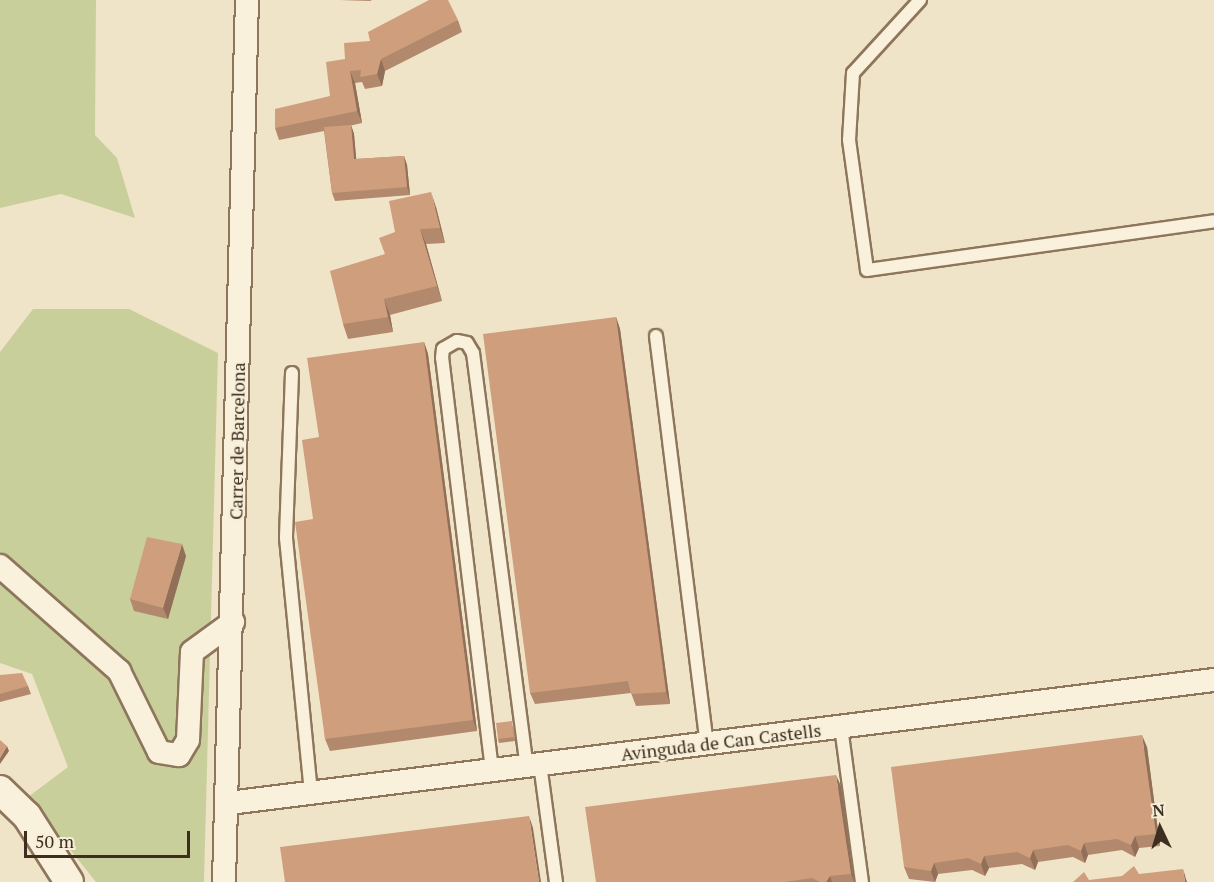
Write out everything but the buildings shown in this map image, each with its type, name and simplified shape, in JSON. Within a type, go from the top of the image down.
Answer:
[{"type":"street","name":"Carrer de Barcelona","points":[[224,882],[229,803],[247,0]]},
{"type":"street","points":[[0,566],[119,671],[159,752],[179,755],[188,740],[192,652],[233,622]]},
{"type":"street","name":"Avinguda de Can Castells","points":[[229,803],[1214,680]]},
{"type":"street","points":[[0,790],[27,816],[69,882]]},
{"type":"lane","points":[[920,0],[853,73],[849,140],[867,270],[1214,221]]},
{"type":"lane","points":[[656,336],[707,743]]},
{"type":"lane","points":[[492,770],[442,353],[457,341],[467,343],[473,353],[534,765],[556,882]]},
{"type":"lane","points":[[292,373],[286,538],[311,793]]},
{"type":"lane","points":[[841,727],[862,882]]},
{"type":"green space","points":[[0,0],[96,0],[95,135],[117,158],[135,218],[61,194],[0,208]]},
{"type":"green space","points":[[33,309],[129,309],[218,353],[204,882],[96,882],[28,797],[68,767],[32,674],[0,663],[0,352]]}]
